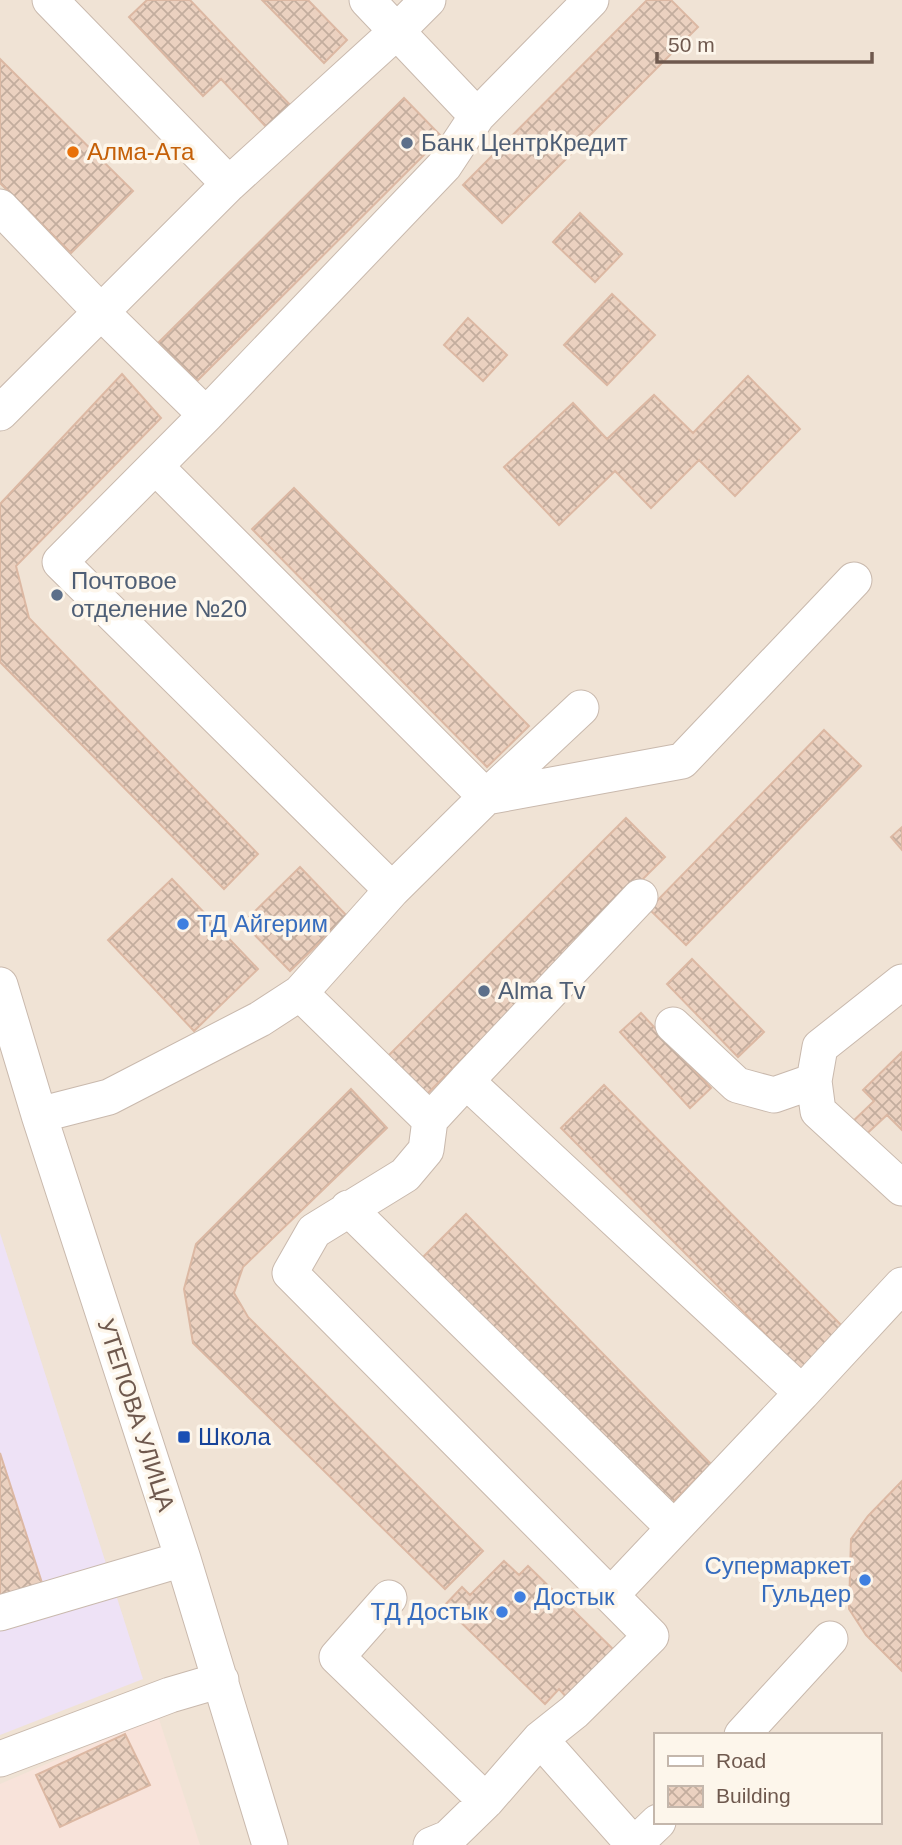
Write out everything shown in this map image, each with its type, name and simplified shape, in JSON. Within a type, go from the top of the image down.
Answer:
[{"type":"street","points":[[50,0],[229,184]]},
{"type":"street","points":[[367,0],[477,116]]},
{"type":"street","points":[[0,413],[229,184],[428,0]]},
{"type":"street","points":[[392,890],[60,562],[156,467],[444,166],[477,116],[591,0]]},
{"type":"street","points":[[0,207],[100,311],[206,415]]},
{"type":"street","points":[[156,467],[486,797]]},
{"type":"street","points":[[486,797],[682,761],[854,580]]},
{"type":"street","points":[[39,1115],[108,1097],[260,1019],[300,993],[392,890],[581,708]]},
{"type":"street","points":[[431,1845],[448,1838],[486,1801],[540,1739],[574,1712],[651,1636],[290,1273],[314,1231],[405,1175],[426,1150],[430,1120],[640,897]]},
{"type":"street","points":[[902,982],[820,1047],[814,1081],[818,1111],[902,1188]]},
{"type":"street","name":"УТЕПОВА УЛИЦА","points":[[0,985],[7,1037],[39,1115],[183,1559],[270,1845]]},
{"type":"street","points":[[300,993],[430,1120]]},
{"type":"street","points":[[673,1025],[737,1085],[774,1095],[814,1081]]},
{"type":"street","points":[[467,1081],[802,1393]]},
{"type":"street","points":[[348,1208],[674,1528]]},
{"type":"street","points":[[612,1594],[902,1285]]},
{"type":"street","points":[[0,1614],[183,1559]]},
{"type":"street","points":[[389,1598],[337,1657],[486,1801]]},
{"type":"street","points":[[744,1733],[830,1639]]},
{"type":"street","points":[[0,1759],[170,1695],[221,1680]]},
{"type":"street","points":[[540,1739],[634,1845],[656,1824]]},
{"type":"shaded area","points":[[0,0],[902,0],[902,1845],[0,1845]]},
{"type":"shaded area","points":[[0,1233],[143,1679],[0,1735]]},
{"type":"shaded area","points":[[158,1716],[200,1845],[0,1845],[0,1784]]},
{"type":"building","points":[[147,0],[190,0],[294,109],[270,131],[221,79],[203,96],[129,17]]},
{"type":"building","points":[[262,0],[308,0],[347,40],[324,63]]},
{"type":"building","points":[[647,0],[671,0],[698,27],[502,223],[463,185]]},
{"type":"building","points":[[0,59],[133,191],[71,253],[0,183]]},
{"type":"building","points":[[404,98],[442,137],[197,381],[158,343]]},
{"type":"building","points":[[580,213],[622,254],[595,282],[553,242]]},
{"type":"building","points":[[612,294],[655,335],[607,385],[564,345]]},
{"type":"building","points":[[468,318],[507,355],[483,381],[444,345]]},
{"type":"building","points":[[122,374],[161,418],[16,566],[29,618],[258,854],[224,889],[0,662],[0,504]]},
{"type":"building","points":[[748,376],[800,429],[735,496],[699,460],[651,508],[615,471],[559,525],[504,467],[573,403],[607,439],[654,395],[693,433]]},
{"type":"building","points":[[294,488],[529,726],[487,767],[252,529]]},
{"type":"building","points":[[824,730],[861,766],[686,945],[649,909]]},
{"type":"building","points":[[626,818],[665,857],[422,1099],[383,1061]]},
{"type":"building","points":[[902,827],[902,850],[891,837]]},
{"type":"building","points":[[300,867],[347,916],[290,971],[243,923]]},
{"type":"building","points":[[172,879],[258,969],[194,1031],[108,940]]},
{"type":"building","points":[[692,959],[764,1032],[738,1057],[667,984]]},
{"type":"building","points":[[641,1013],[711,1088],[690,1108],[620,1032]]},
{"type":"building","points":[[902,1052],[902,1130],[887,1115],[860,1140],[847,1127],[874,1101],[863,1090]]},
{"type":"building","points":[[604,1085],[849,1333],[806,1375],[561,1128]]},
{"type":"building","points":[[351,1089],[387,1128],[243,1267],[234,1293],[248,1317],[483,1551],[445,1589],[193,1343],[184,1289],[196,1244]]},
{"type":"building","points":[[466,1214],[711,1464],[668,1507],[423,1257]]},
{"type":"building","points":[[0,1453],[44,1589],[0,1603]]},
{"type":"building","points":[[902,1481],[902,1671],[866,1635],[849,1609],[851,1539],[868,1516]]},
{"type":"building","points":[[504,1561],[519,1575],[528,1566],[616,1652],[569,1700],[559,1689],[545,1704],[444,1606],[462,1587],[470,1595]]},
{"type":"building","points":[[125,1734],[150,1785],[60,1827],[36,1775]]},
{"type":"place","name":"Банк ЦентрКредит","points":[[407,143]]},
{"type":"place","name":"Алма-Ата","points":[[73,152]]},
{"type":"place","name":"Почтовое отделение №20","points":[[57,595]]},
{"type":"place","name":"ТД Айгерим","points":[[183,924]]},
{"type":"place","name":"Alma Tv","points":[[484,991]]},
{"type":"place","name":"Школа","points":[[184,1437]]},
{"type":"place","name":"Супермаркет Гульдер","points":[[865,1580]]},
{"type":"place","name":"Достык","points":[[520,1597]]},
{"type":"place","name":"ТД Достык","points":[[502,1612]]}]
